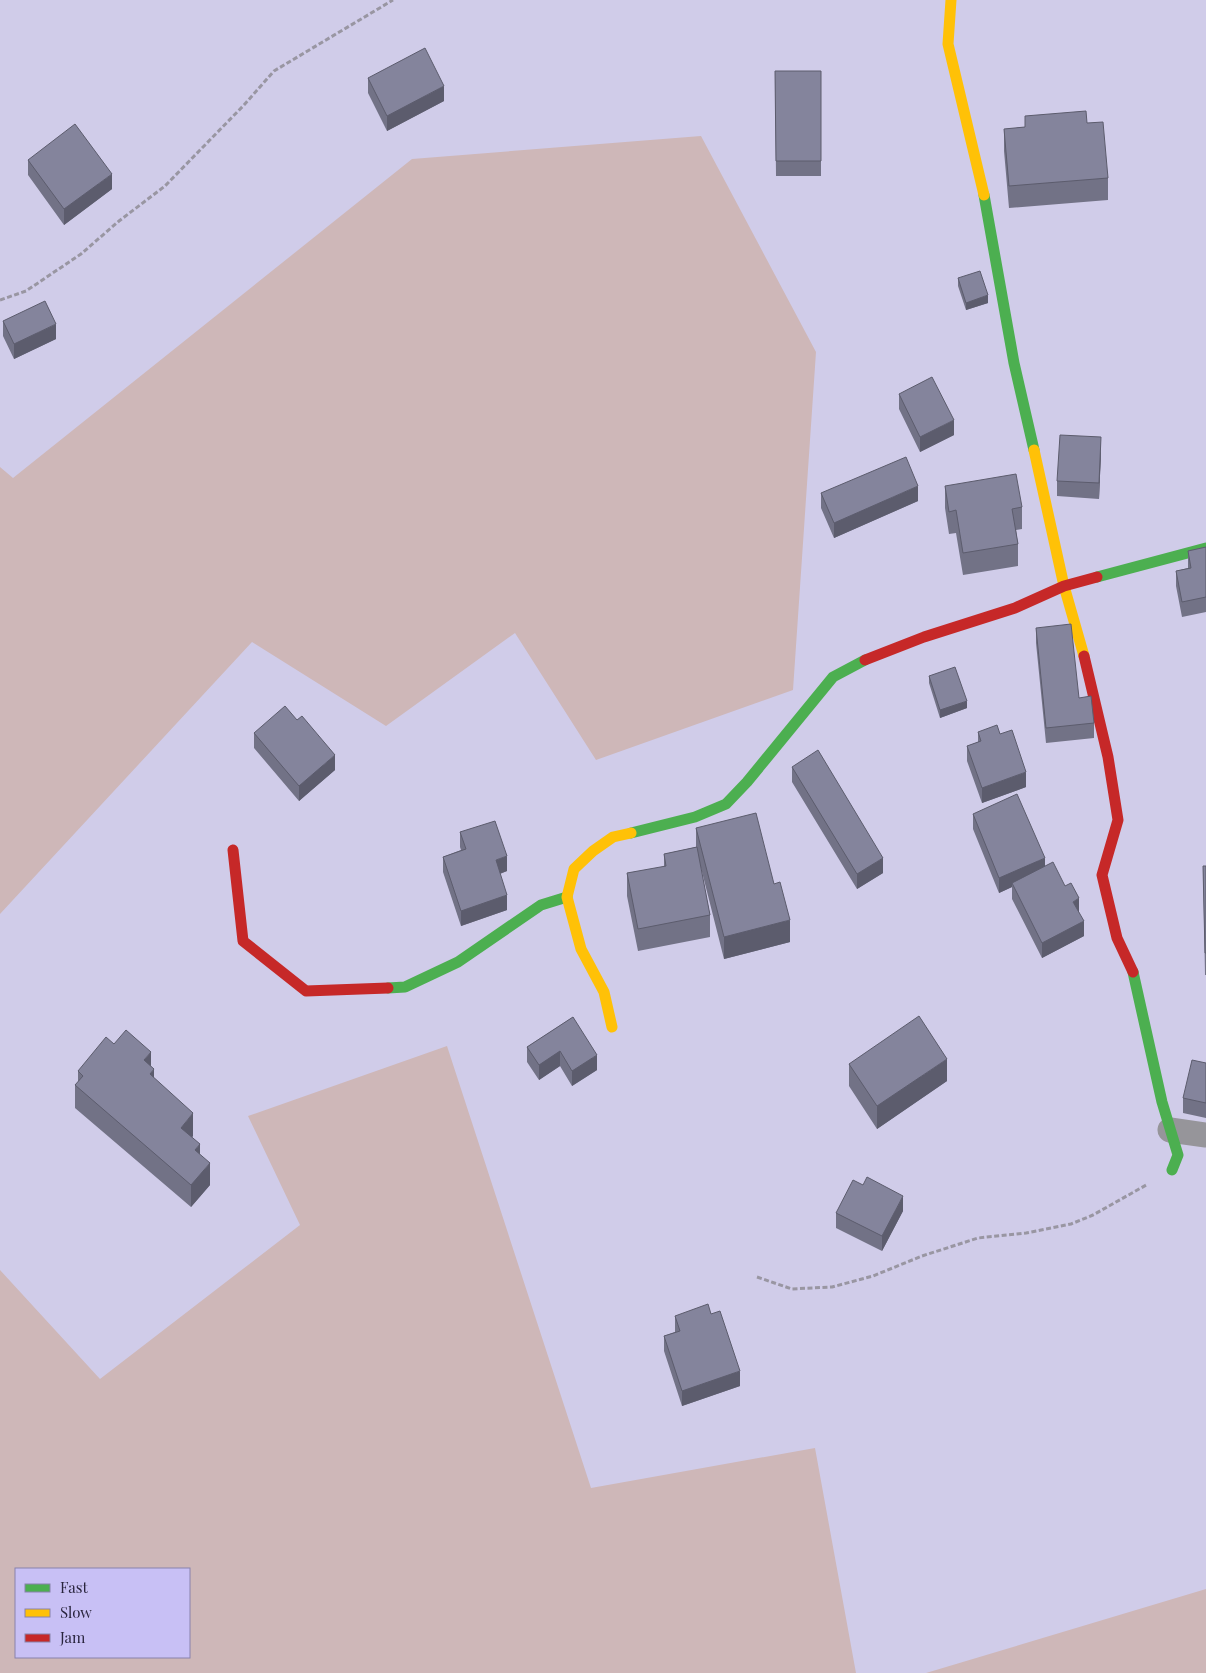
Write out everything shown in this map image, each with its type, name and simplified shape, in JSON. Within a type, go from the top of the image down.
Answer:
[{"type":"street","points":[[951,0],[948,44],[979,169],[1014,363],[1064,586],[1089,673],[1108,757],[1118,820],[1102,875],[1117,938],[1136,978],[1162,1102],[1178,1155],[1172,1170]]},
{"type":"street","points":[[612,1027],[604,992],[581,949],[567,897],[574,869],[593,851],[614,836],[695,817],[726,804],[747,782],[833,677],[877,654],[924,636],[1015,608],[1064,586],[1206,548]]},
{"type":"street","points":[[233,850],[243,941],[306,991],[405,987],[458,962],[541,905],[567,897]]},
{"type":"street","points":[[1170,1130],[1206,1135]]},
{"type":"path","points":[[0,300],[26,291],[81,254],[119,221],[165,186],[244,106],[274,71],[393,0]]},
{"type":"path","points":[[757,1277],[792,1289],[832,1287],[873,1276],[922,1256],[978,1238],[1026,1233],[1071,1224],[1093,1214],[1172,1170]]},
{"type":"shaded area","points":[[701,136],[816,352],[793,690],[596,760],[515,633],[386,726],[252,642],[0,914],[0,467],[13,478],[412,159]]},
{"type":"shaded area","points":[[447,1046],[591,1488],[815,1448],[856,1673],[0,1673],[0,1270],[100,1379],[300,1225],[248,1116]]},
{"type":"shaded area","points":[[1206,1589],[1206,1673],[926,1673]]},
{"type":"building","points":[[425,48],[444,86],[387,116],[368,78]]},
{"type":"building","points":[[775,71],[821,71],[821,161],[776,161]]},
{"type":"building","points":[[1086,111],[1087,123],[1103,122],[1108,178],[1009,186],[1004,129],[1025,127],[1025,116]]},
{"type":"building","points":[[75,124],[112,174],[64,209],[28,160]]},
{"type":"building","points":[[980,271],[988,295],[966,303],[958,278]]},
{"type":"building","points":[[45,301],[56,324],[14,344],[3,321]]},
{"type":"building","points":[[932,377],[954,420],[920,437],[899,394]]},
{"type":"building","points":[[1060,435],[1101,437],[1099,483],[1057,481]]},
{"type":"building","points":[[906,457],[918,486],[834,523],[821,493]]},
{"type":"building","points":[[1016,474],[1022,507],[1012,509],[1018,544],[963,553],[956,510],[949,512],[945,486]]},
{"type":"building","points":[[1206,547],[1206,597],[1182,602],[1176,571],[1191,568],[1188,551]]},
{"type":"building","points":[[1071,624],[1079,698],[1091,696],[1094,723],[1046,728],[1036,628]]},
{"type":"building","points":[[955,667],[967,701],[940,710],[929,676]]},
{"type":"building","points":[[285,706],[297,720],[302,716],[335,755],[299,786],[254,733]]},
{"type":"building","points":[[997,725],[1000,734],[1012,730],[1026,772],[982,788],[967,746],[981,741],[978,732]]},
{"type":"building","points":[[818,750],[883,858],[857,874],[792,767]]},
{"type":"building","points":[[1017,794],[1045,858],[999,878],[973,814]]},
{"type":"building","points":[[756,813],[774,884],[780,882],[790,920],[724,937],[696,828]]},
{"type":"building","points":[[495,821],[507,856],[496,860],[507,895],[461,911],[443,857],[466,849],[460,832]]},
{"type":"building","points":[[697,847],[710,915],[638,929],[627,873],[666,866],[664,854]]},
{"type":"building","points":[[1053,862],[1065,886],[1071,883],[1079,898],[1073,902],[1084,921],[1042,943],[1012,883]]},
{"type":"building","points":[[1203,866],[1206,866],[1206,953],[1205,953]]},
{"type":"building","points":[[919,1016],[947,1059],[877,1106],[849,1064]]},
{"type":"building","points":[[573,1017],[597,1055],[572,1071],[560,1051],[539,1065],[527,1047]]},
{"type":"building","points":[[126,1030],[151,1052],[144,1060],[154,1069],[150,1074],[193,1113],[181,1128],[200,1144],[195,1150],[210,1163],[191,1185],[75,1085],[83,1076],[78,1071],[106,1037],[114,1044]]},
{"type":"building","points":[[1192,1060],[1206,1063],[1206,1103],[1183,1098]]},
{"type":"building","points":[[867,1177],[903,1196],[882,1236],[836,1213],[853,1180],[863,1185]]},
{"type":"building","points":[[708,1304],[711,1314],[720,1311],[740,1371],[682,1391],[664,1336],[680,1331],[675,1316]]},
{"type":"traffic: fast","points":[[984,195],[1014,363],[1034,450]]},
{"type":"traffic: fast","points":[[1097,577],[1206,548]]},
{"type":"traffic: fast","points":[[631,833],[695,817],[726,804],[747,782],[833,677],[865,660]]},
{"type":"traffic: fast","points":[[388,988],[405,987],[458,962],[541,905],[567,897]]},
{"type":"traffic: fast","points":[[1133,972],[1162,1102],[1178,1155],[1172,1170]]},
{"type":"traffic: slow","points":[[951,0],[948,44],[984,195]]},
{"type":"traffic: slow","points":[[1034,450],[1064,586],[1084,656]]},
{"type":"traffic: slow","points":[[612,1027],[604,992],[581,949],[567,897],[574,869],[593,851],[613,837],[631,833]]},
{"type":"traffic: jam","points":[[865,660],[924,637],[1015,608],[1064,586],[1097,577]]},
{"type":"traffic: jam","points":[[1084,656],[1108,757],[1118,820],[1102,875],[1117,938],[1133,972]]},
{"type":"traffic: jam","points":[[233,850],[243,941],[306,991],[388,988]]}]
